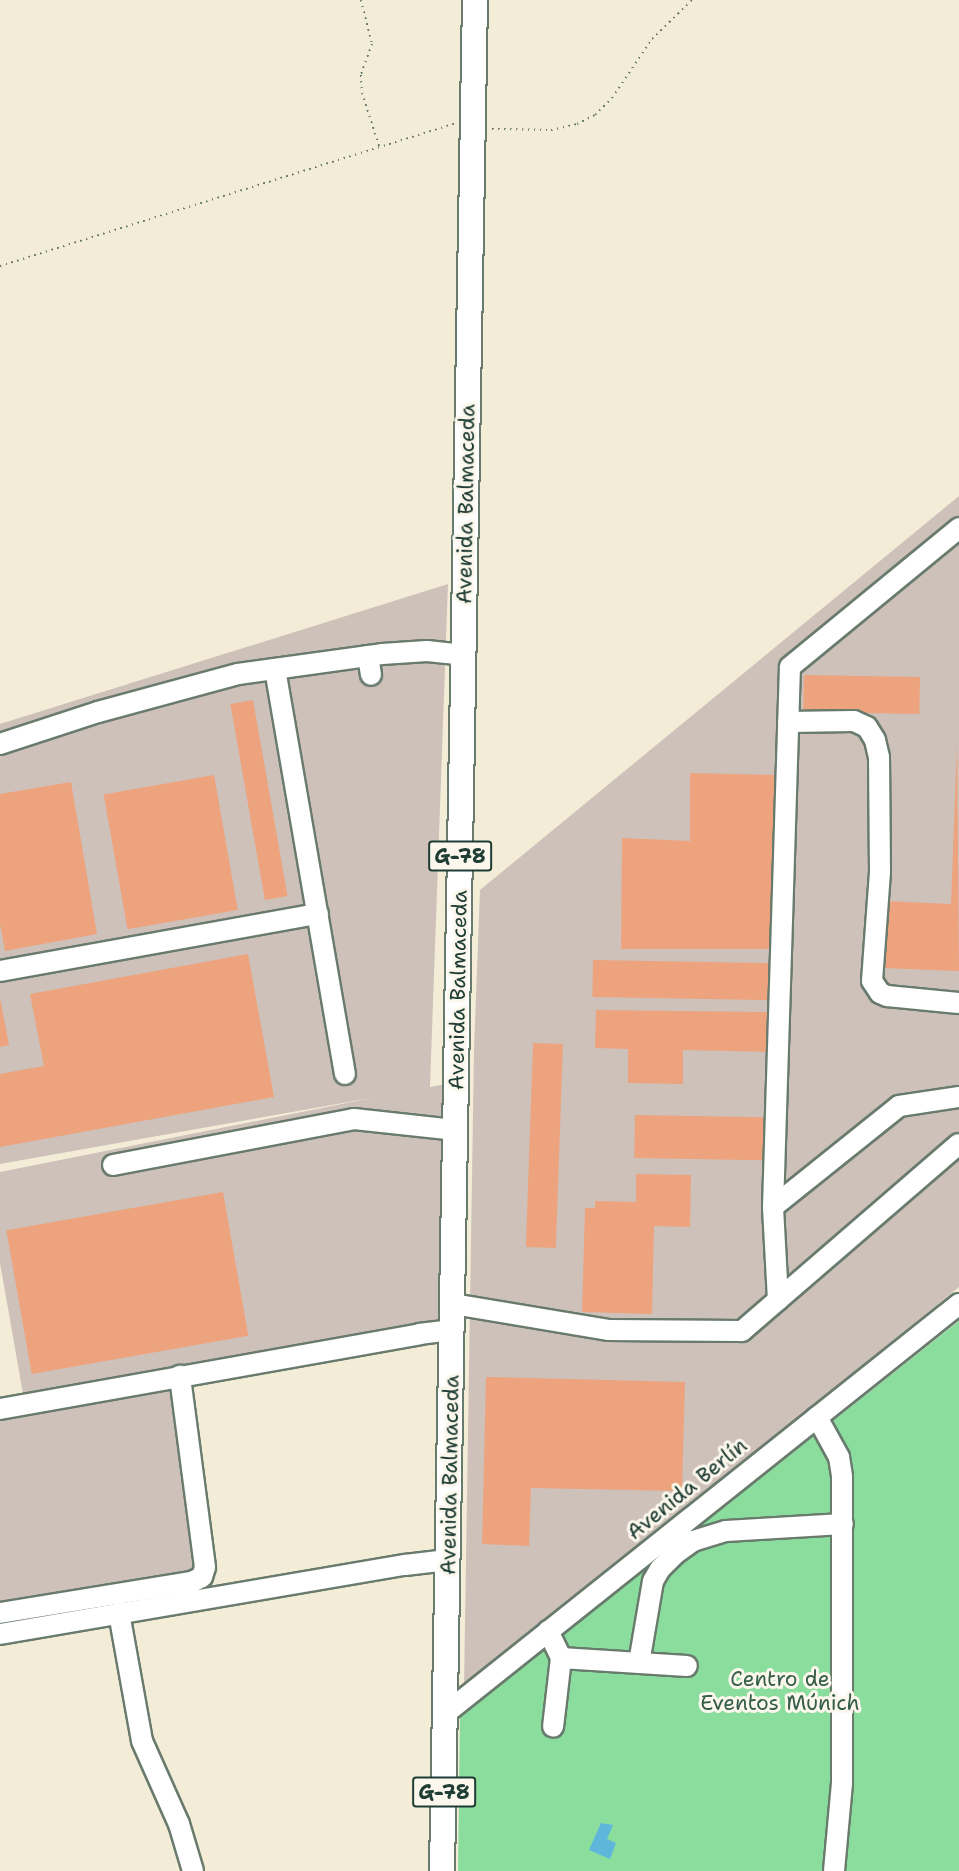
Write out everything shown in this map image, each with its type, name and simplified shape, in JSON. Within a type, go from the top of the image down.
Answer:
[{"type":"main road","name":"Avenida Balmaceda","points":[[442,1871],[475,0]]},
{"type":"street","points":[[778,1300],[773,1207],[790,667],[959,528]]},
{"type":"street","points":[[0,744],[98,712],[238,674],[275,669],[369,665],[427,651],[464,655]]},
{"type":"street","points":[[275,669],[345,1074]]},
{"type":"street","points":[[788,722],[854,721],[867,726],[875,740],[879,757],[880,872],[872,981],[880,993],[887,996],[959,1003]]},
{"type":"street","points":[[0,971],[318,915]]},
{"type":"street","points":[[773,1207],[899,1106],[959,1097]]},
{"type":"street","points":[[113,1164],[354,1119],[456,1130]]},
{"type":"street","points":[[453,1304],[608,1329],[729,1332],[742,1330],[959,1144]]},
{"type":"street","name":"Avenida Berlín","points":[[446,1713],[959,1304]]},
{"type":"street","points":[[0,1409],[453,1330]]},
{"type":"street","points":[[0,1613],[192,1582],[202,1577],[205,1567],[180,1376]]},
{"type":"street","points":[[817,1417],[842,1466],[842,1783],[834,1871]]},
{"type":"street","points":[[639,1663],[653,1581],[660,1569],[684,1547],[704,1536],[726,1531],[843,1524]]},
{"type":"street","points":[[0,1634],[448,1560]]},
{"type":"street","points":[[119,1613],[142,1741],[179,1824],[193,1871]]},
{"type":"street","points":[[548,1631],[561,1658],[553,1727]]},
{"type":"street","points":[[561,1658],[687,1666]]},
{"type":"path","points":[[361,0],[372,38],[361,75],[362,93],[379,146]]},
{"type":"path","points":[[0,266],[379,146],[472,123],[552,130],[577,124],[594,115],[612,98],[652,39],[692,0]]},
{"type":"shaded area","points":[[959,496],[959,1287],[464,1688],[474,1050],[480,890]]},
{"type":"shaded area","points":[[448,584],[430,1087],[446,1084],[447,1324],[178,1368],[213,1572],[0,1612],[0,1398],[23,1394],[0,1263],[0,1172],[377,1097],[0,1164],[0,724]]},
{"type":"green space","name":"Centro de Eventos Múnich","points":[[959,1321],[959,1871],[458,1871],[460,1716]]},
{"type":"water","points":[[601,1823],[613,1825],[607,1839],[616,1843],[610,1859],[589,1850]]},
{"type":"building","points":[[804,675],[920,677],[919,714],[803,712]]},
{"type":"building","points":[[253,700],[288,896],[265,900],[230,704]]},
{"type":"building","points":[[957,743],[959,971],[881,968],[884,901],[951,904]]},
{"type":"building","points":[[690,773],[779,775],[775,949],[621,949],[622,838],[690,841]]},
{"type":"building","points":[[214,775],[238,910],[127,929],[104,794]]},
{"type":"building","points":[[71,782],[97,934],[5,951],[0,924],[0,794]]},
{"type":"building","points":[[248,954],[274,1097],[0,1147],[0,1074],[44,1066],[30,994]]},
{"type":"building","points":[[593,960],[774,963],[773,1000],[592,997]]},
{"type":"building","points":[[0,998],[9,1045],[0,1047]]},
{"type":"building","points":[[596,1010],[772,1012],[771,1052],[683,1050],[683,1084],[628,1083],[628,1049],[595,1048]]},
{"type":"building","points":[[533,1043],[563,1044],[556,1248],[526,1247]]},
{"type":"building","points":[[635,1115],[771,1117],[770,1160],[634,1158]]},
{"type":"building","points":[[636,1174],[691,1175],[690,1227],[654,1226],[652,1314],[582,1312],[585,1208],[595,1208],[595,1201],[636,1202]]},
{"type":"building","points":[[223,1192],[248,1336],[32,1374],[6,1230]]},
{"type":"building","points":[[486,1377],[685,1382],[682,1491],[531,1488],[529,1546],[482,1544]]}]
